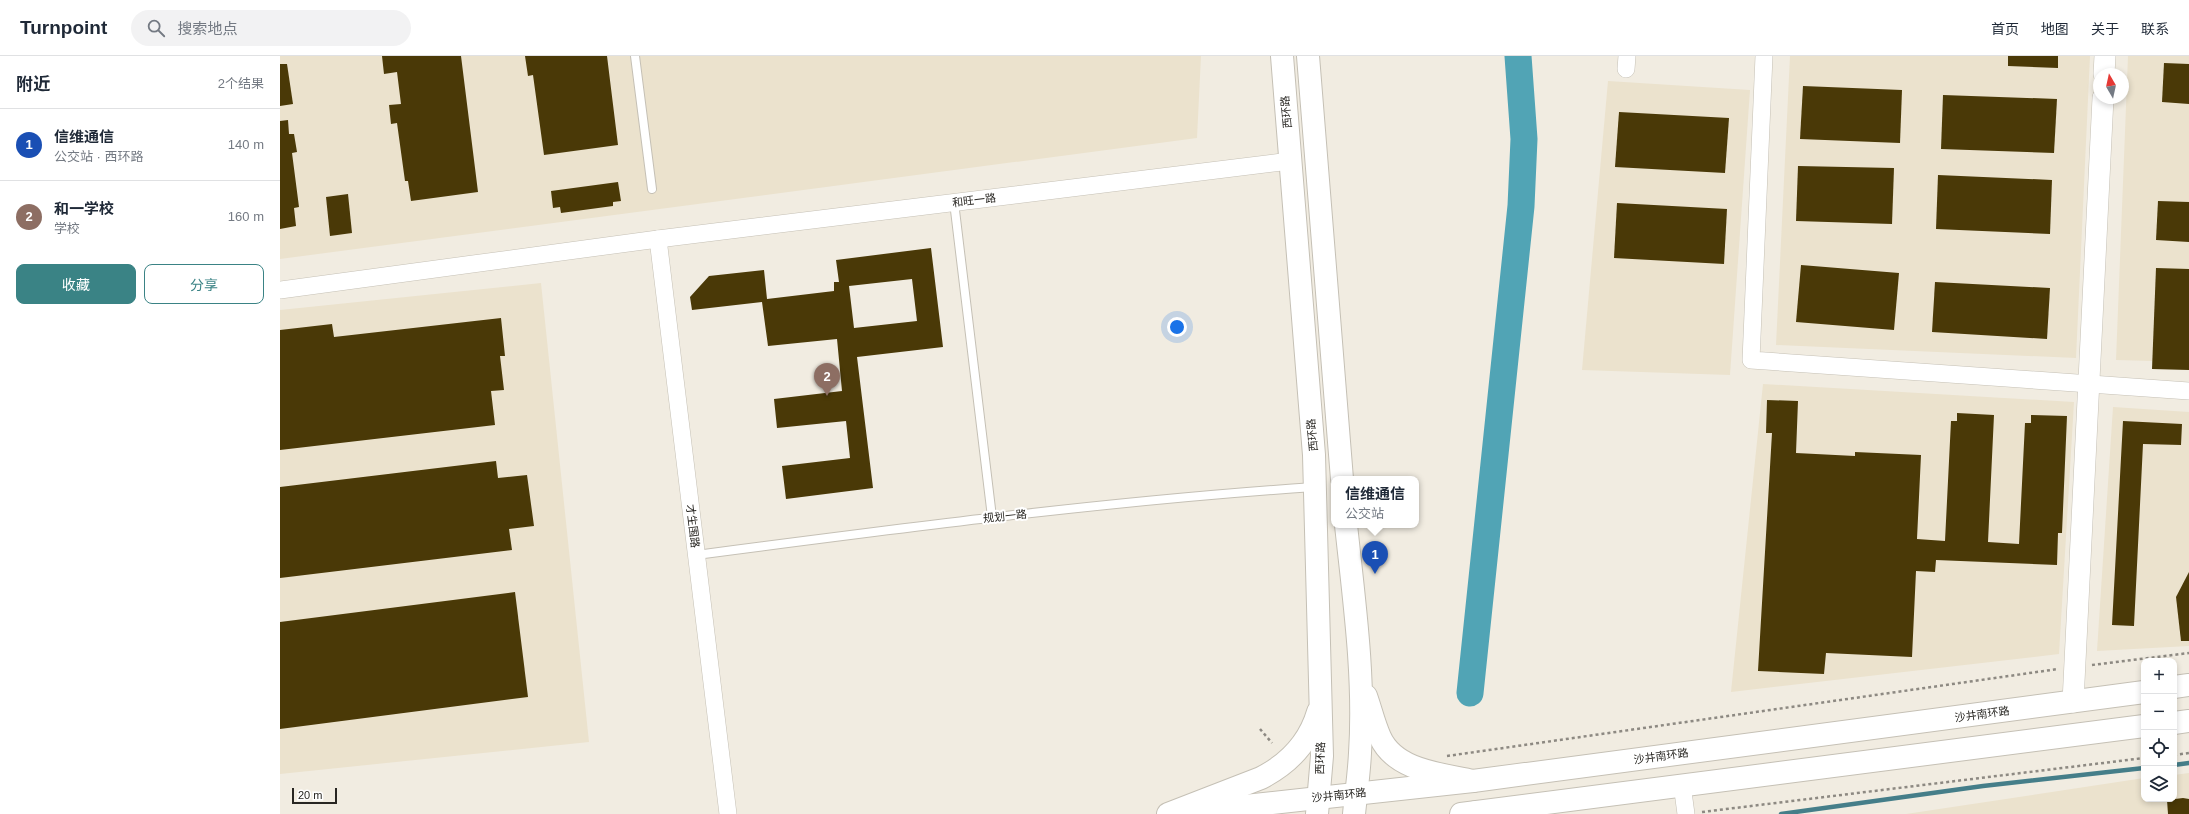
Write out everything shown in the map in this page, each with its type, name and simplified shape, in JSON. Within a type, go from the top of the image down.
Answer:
[{"type":"main road","name":"西环路","points":[[1282,56],[1314,456],[1322,756],[1317,806]]},
{"type":"main road","points":[[1308,56],[1342,476]]},
{"type":"main road","points":[[1346,528],[1359,673],[1360,752],[1355,804]]},
{"type":"main road","points":[[1359,673],[1380,738],[1388,750],[1399,760],[1412,766],[1473,781]]},
{"type":"main road","points":[[2177,687],[2189,685]]},
{"type":"main road","name":"沙井南环路","points":[[1177,814],[1355,804],[1473,781],[2141,692]]},
{"type":"main road","points":[[1168,814],[1261,778],[1286,763],[1311,732],[1320,708]]},
{"type":"main road","points":[[2177,723],[2189,721]]},
{"type":"main road","points":[[1469,813],[1682,784],[2141,726]]},
{"type":"street","points":[[1764,56],[1751,360],[2189,391]]},
{"type":"street","points":[[2104,68],[2105,56]]},
{"type":"street","points":[[2073,702],[2103,104]]},
{"type":"street","name":"和旺一路","points":[[280,290],[658,239],[1290,161]]},
{"type":"street","name":"才生围路","points":[[658,239],[728,814]]},
{"type":"street","points":[[1682,784],[1693,813]]},
{"type":"lane","points":[[635,56],[652,190]]},
{"type":"lane","points":[[954,202],[992,517]]},
{"type":"lane","name":"规划一路","points":[[696,554],[992,517],[1244,492],[1315,487]]},
{"type":"path","points":[[1440,757],[2074,667],[2189,653]]},
{"type":"path","points":[[1260,729],[1272,743]]},
{"type":"path","points":[[2177,755],[2189,753]]},
{"type":"path","points":[[1693,813],[2141,758]]},
{"type":"shaded area","points":[[280,56],[1201,56],[1197,138],[280,259]]},
{"type":"shaded area","points":[[1790,56],[2090,56],[2076,358],[1776,345]]},
{"type":"shaded area","points":[[2128,56],[2189,56],[2189,362],[2116,360],[2126,104],[2129,104],[2129,68],[2128,68]]},
{"type":"shaded area","points":[[1608,81],[1750,90],[1730,375],[1582,370]]},
{"type":"shaded area","points":[[541,283],[589,742],[280,774],[280,310]]},
{"type":"shaded area","points":[[1763,384],[2074,402],[2059,654],[1731,692]]},
{"type":"shaded area","points":[[2113,407],[2189,412],[2189,646],[2097,651]]},
{"type":"shaded area","points":[[2189,773],[2189,814],[1906,814],[2141,778],[2141,802],[2177,802],[2177,775]]},
{"type":"building","points":[[382,56],[461,56],[478,192],[411,201],[408,181],[405,181],[397,123],[391,124],[389,105],[401,104],[397,72],[384,74]]},
{"type":"building","points":[[525,56],[607,56],[618,145],[544,155],[533,75],[528,76]]},
{"type":"building","points":[[2008,56],[2058,56],[2058,68],[2008,66]]},
{"type":"building","points":[[2164,63],[2189,64],[2189,104],[2162,102]]},
{"type":"building","points":[[280,64],[287,64],[293,104],[280,106]]},
{"type":"building","points":[[1803,86],[1902,90],[1900,143],[1800,139]]},
{"type":"building","points":[[1943,95],[2057,99],[2054,153],[1941,149]]},
{"type":"building","points":[[1619,112],[1729,118],[1725,173],[1615,167]]},
{"type":"building","points":[[288,120],[289,134],[294,134],[297,152],[292,153],[299,207],[294,208],[296,226],[280,229],[280,121]]},
{"type":"building","points":[[1798,166],[1894,168],[1892,224],[1796,221]]},
{"type":"building","points":[[1938,175],[2052,180],[2050,234],[1936,229]]},
{"type":"building","points":[[618,182],[621,201],[613,202],[613,206],[561,213],[560,207],[553,208],[551,191]]},
{"type":"building","points":[[348,194],[352,233],[330,236],[326,197]]},
{"type":"building","points":[[2158,201],[2189,202],[2189,242],[2156,240]]},
{"type":"building","points":[[1617,203],[1727,209],[1724,264],[1614,258]]},
{"type":"building","points":[[931,248],[943,347],[857,357],[873,488],[786,499],[782,466],[850,458],[846,421],[777,428],[774,399],[842,391],[837,339],[768,346],[762,302],[692,310],[690,297],[709,276],[764,270],[767,299],[834,291],[834,282],[839,282],[836,260]],"holes":[[[912,279],[917,321],[854,328],[849,286]]]},
{"type":"building","points":[[1801,265],[1899,273],[1894,330],[1796,322]]},
{"type":"building","points":[[2156,268],[2189,269],[2189,370],[2152,369]]},
{"type":"building","points":[[1935,282],[2050,288],[2047,339],[1932,332]]},
{"type":"building","points":[[501,318],[505,356],[500,356],[504,390],[491,391],[495,425],[280,450],[280,330],[332,324],[334,337]]},
{"type":"building","points":[[1767,400],[1798,401],[1796,453],[1855,456],[1855,452],[1921,455],[1917,539],[1945,541],[1951,421],[1957,421],[1957,413],[1994,415],[1988,542],[2019,544],[2025,423],[2031,423],[2031,415],[2067,416],[2062,533],[2058,533],[2057,565],[1936,560],[1935,572],[1916,571],[1912,657],[1826,653],[1824,674],[1758,671],[1772,433],[1766,433]]},
{"type":"building","points":[[2123,421],[2182,424],[2181,445],[2143,444],[2134,626],[2112,625]]},
{"type":"building","points":[[496,461],[498,478],[527,475],[534,526],[509,529],[512,550],[280,578],[280,487]]},
{"type":"building","points":[[2189,572],[2189,641],[2181,641],[2176,597]]},
{"type":"building","points":[[515,592],[528,697],[280,729],[280,622]]},
{"type":"building","points":[[2177,799],[2189,799],[2189,814],[2168,814],[2167,802],[2177,802]]},
{"type":"waterway","points":[[1470,693],[1521,206],[1524,139],[1518,56]]},
{"type":"waterway","points":[[2177,765],[2189,763]]},
{"type":"waterway","points":[[1781,814],[1983,786],[2141,768]]},
{"type":"place","name":"和一学校","points":[[827,396]]},
{"type":"place","name":"信维通信","points":[[1375,574]]}]
